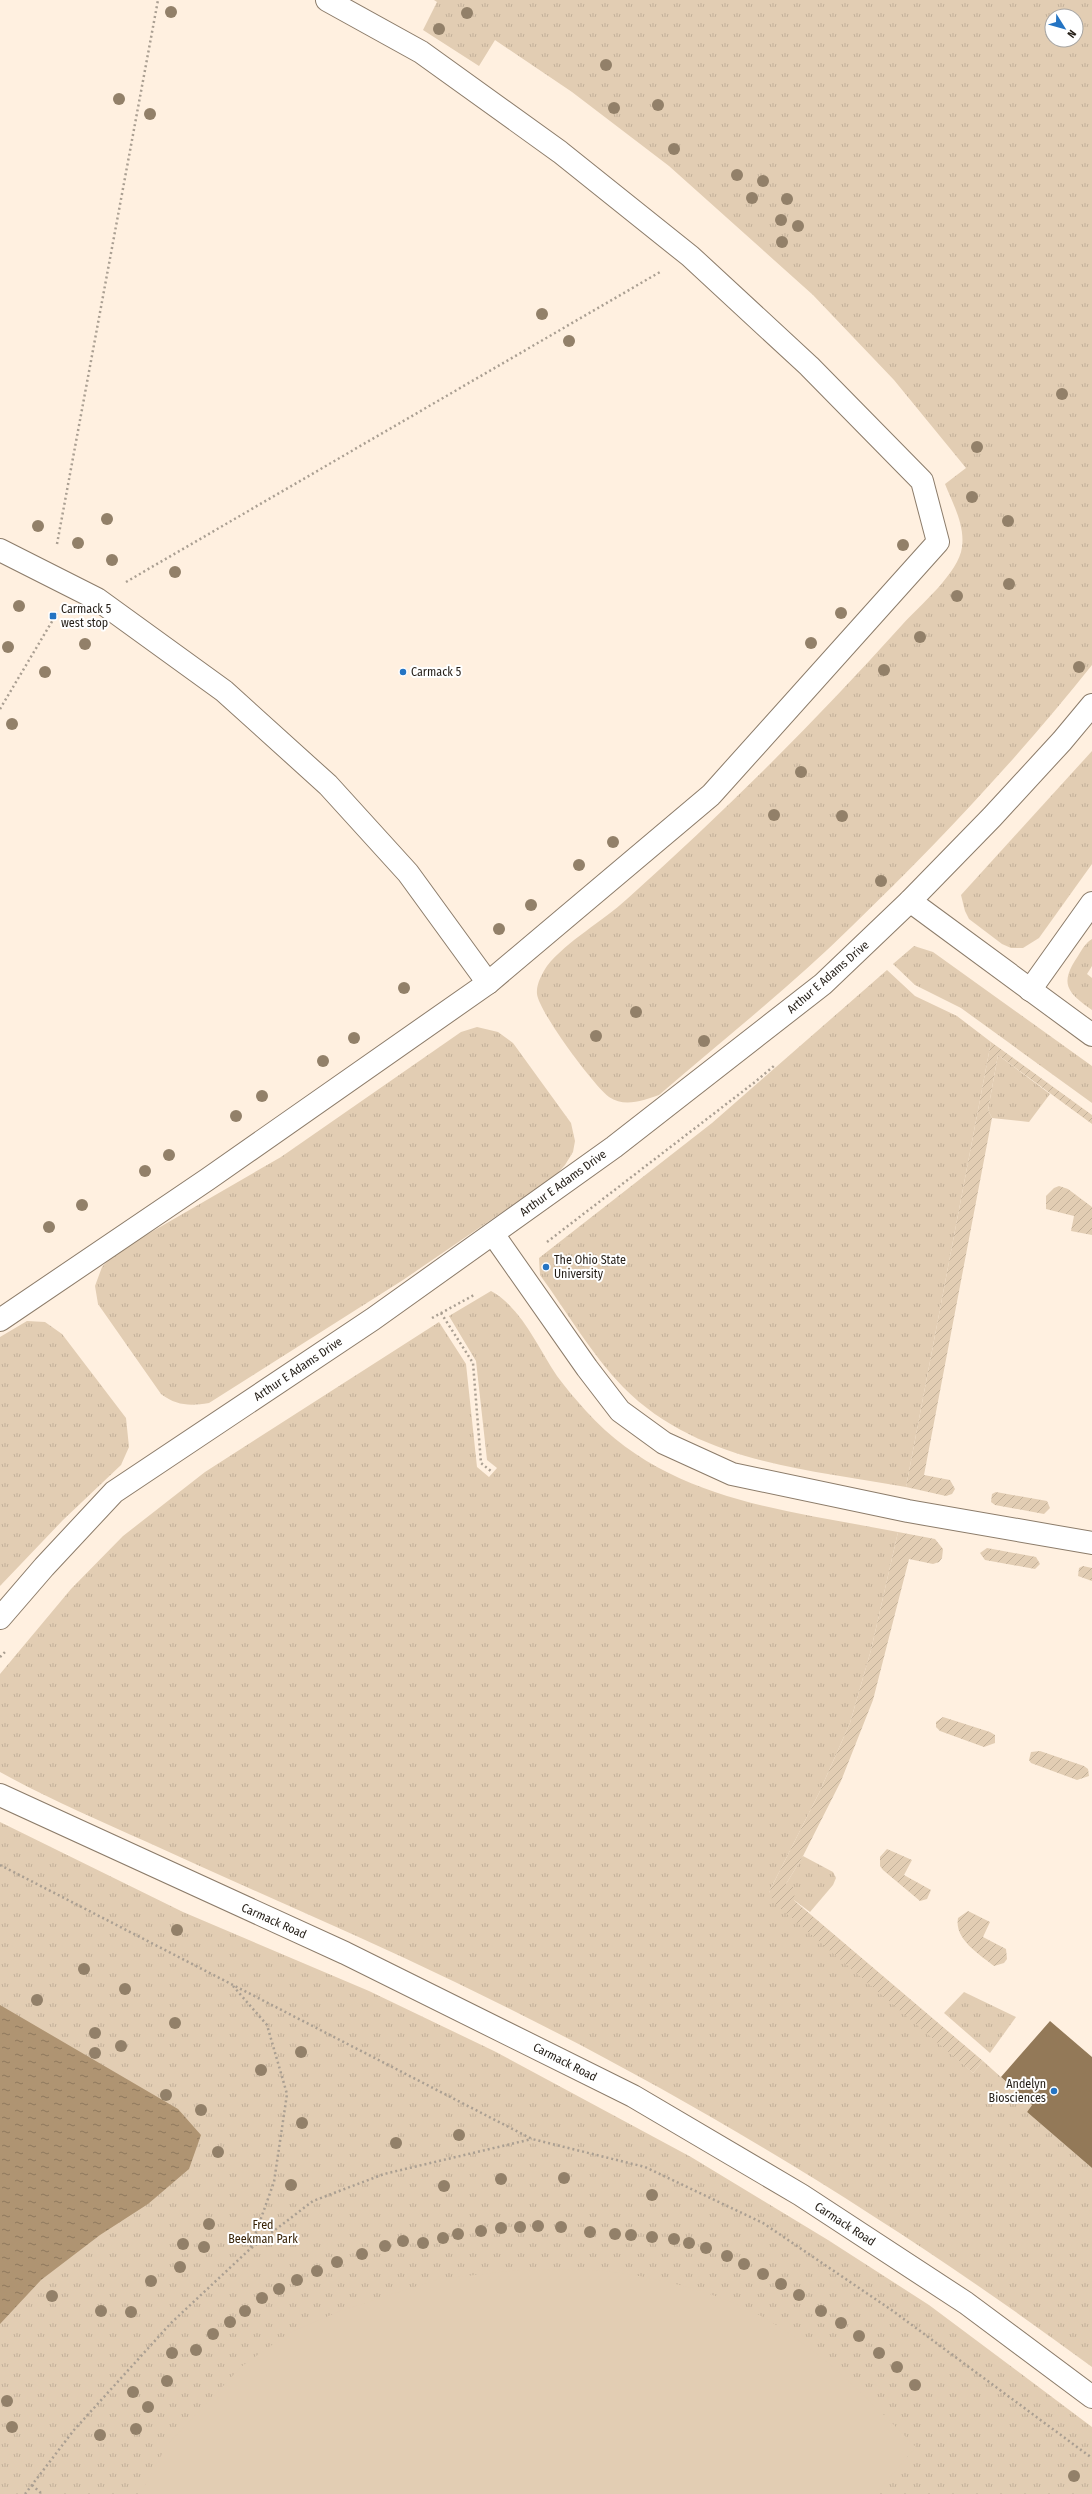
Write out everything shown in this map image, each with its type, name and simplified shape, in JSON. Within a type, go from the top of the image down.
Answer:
[{"type":"street","points":[[0,1320],[208,1180],[488,983],[711,795],[938,542],[922,481],[809,366],[690,256],[560,152],[427,57],[327,0]]},
{"type":"street","points":[[0,550],[74,586],[97,599],[224,691],[328,785],[408,873],[488,983]]},
{"type":"street","name":"Arthur E Adams Drive","points":[[0,1618],[44,1566],[114,1492],[373,1319],[493,1234],[642,1126],[823,984],[910,902],[1003,806],[1062,741],[1092,705]]},
{"type":"street","points":[[910,902],[1092,1036]]},
{"type":"street","points":[[1030,990],[1092,902]]},
{"type":"street","points":[[493,1234],[586,1368],[620,1411],[664,1443],[732,1474],[908,1511],[1092,1543]]},
{"type":"street","name":"Carmack Road","points":[[0,1796],[345,1953],[633,2096],[801,2195],[959,2299],[1092,2397]]},
{"type":"path","points":[[52,575],[158,0]]},
{"type":"path","points":[[97,599],[596,307],[690,256]]},
{"type":"path","points":[[0,709],[74,586]]},
{"type":"path","points":[[428,1321],[474,1295]]},
{"type":"path","points":[[441,1313],[473,1363],[481,1463],[492,1472]]},
{"type":"path","points":[[0,1657],[10,1645]]},
{"type":"path","points":[[0,1865],[532,2139],[645,2167],[763,2224],[899,2315],[1092,2458]]},
{"type":"path","points":[[232,1984],[267,2026],[287,2094],[274,2182],[250,2249]]},
{"type":"path","points":[[25,2494],[74,2430],[170,2322],[250,2249],[313,2201],[384,2174],[532,2139]]},
{"type":"path","points":[[32,2485],[42,2494]]},
{"type":"green space","points":[[434,0],[1092,0],[1092,665],[1035,734],[976,800],[914,865],[828,949],[781,992],[659,1095],[634,1102],[621,1102],[609,1097],[592,1079],[568,1048],[540,1003],[537,990],[541,976],[555,957],[627,899],[734,800],[836,696],[937,589],[954,567],[962,547],[962,531],[958,515],[945,484],[966,468],[894,380],[813,295],[669,166],[572,92],[495,40],[479,66],[423,30],[437,2]]},
{"type":"green space","points":[[1092,751],[1092,864],[1039,938],[1023,948],[1011,948],[1002,944],[969,919],[965,911],[961,895]]},
{"type":"green space","points":[[1092,939],[1092,966],[1087,974],[1092,978],[1092,1010],[1077,998],[1068,987],[1067,981],[1072,966],[1084,947]]},
{"type":"green space","points":[[914,946],[933,952],[1092,1066],[1092,1103],[961,1008],[915,985],[893,964]]},
{"type":"green space","points":[[887,970],[915,996],[957,1016],[991,1042],[906,1487],[756,1459],[719,1447],[685,1432],[653,1412],[623,1387],[600,1361],[540,1275],[539,1258],[712,1123]]},
{"type":"green space","points":[[477,1027],[498,1032],[513,1043],[571,1123],[575,1141],[573,1152],[565,1165],[555,1176],[403,1280],[209,1403],[190,1405],[178,1403],[161,1394],[98,1304],[95,1286],[102,1267],[115,1253],[281,1157],[461,1032]]},
{"type":"green space","points":[[991,1042],[1092,1115],[1092,1124],[998,1055],[988,1110],[992,1118],[924,1475],[950,1480],[955,1489],[952,1494],[946,1496],[906,1487]]},
{"type":"green space","points":[[998,1055],[1050,1094],[1029,1122],[992,1118],[988,1110]]},
{"type":"green space","points":[[1059,1186],[1068,1189],[1092,1207],[1092,1235],[1071,1231],[1074,1216],[1046,1209],[1046,1196],[1054,1188]]},
{"type":"green space","points":[[491,1291],[502,1298],[520,1318],[557,1376],[586,1411],[618,1441],[653,1465],[691,1483],[730,1497],[771,1508],[898,1532],[871,1650],[850,1723],[819,1793],[769,1892],[973,2073],[983,2061],[1032,2105],[1027,2112],[1092,2168],[1092,2367],[1016,2312],[862,2208],[703,2112],[622,2067],[455,1982],[36,1791],[0,1772],[0,1674],[71,1589],[123,1536],[205,1472],[439,1322],[466,1364],[477,1467],[489,1477],[497,1468],[487,1460],[476,1361],[449,1316]]},
{"type":"green space","points":[[27,1321],[45,1322],[62,1334],[126,1418],[129,1447],[121,1465],[63,1520],[0,1586],[0,1337]]},
{"type":"green space","points":[[996,1492],[1047,1501],[1050,1508],[1044,1514],[995,1505],[991,1502],[992,1494]]},
{"type":"green space","points":[[898,1532],[935,1539],[943,1549],[942,1558],[939,1562],[933,1564],[909,1559],[873,1700],[841,1781],[803,1856],[786,1884],[795,1888],[794,1900],[797,1903],[983,2061],[973,2073],[779,1907],[772,1899],[769,1892],[819,1793],[850,1723],[871,1650]]},
{"type":"green space","points":[[987,1548],[1036,1557],[1040,1564],[1035,1569],[985,1560],[980,1553]]},
{"type":"green space","points":[[1083,1566],[1092,1568],[1092,1581],[1078,1576],[1079,1568]]},
{"type":"green space","points":[[943,1717],[990,1732],[995,1735],[995,1743],[984,1747],[940,1731],[936,1727],[936,1722]]},
{"type":"green space","points":[[1040,1751],[1084,1766],[1088,1769],[1089,1776],[1077,1780],[1031,1763],[1029,1760],[1031,1752]]},
{"type":"green space","name":"Fred Beekman Park","points":[[0,1822],[183,1912],[369,1991],[494,2051],[691,2157],[828,2240],[929,2305],[1092,2427],[1092,2494],[0,2494]]},
{"type":"green space","points":[[887,1849],[912,1860],[904,1875],[931,1890],[927,1899],[920,1901],[883,1870],[880,1866],[880,1857]]},
{"type":"green space","points":[[803,1856],[833,1872],[836,1878],[833,1885],[810,1912],[794,1900],[786,1884]]},
{"type":"green space","points":[[968,1911],[990,1922],[983,1937],[1006,1949],[1007,1959],[1004,1963],[994,1966],[975,1951],[964,1939],[958,1926],[958,1918]]},
{"type":"green space","points":[[964,1992],[1016,2017],[990,2053],[944,2013]]},
{"type":"green space","points":[[528,2269],[592,2270],[613,2272],[684,2286],[737,2304],[776,2325],[819,2355],[859,2391],[916,2447],[875,2494],[140,2494],[167,2445],[242,2366],[289,2333],[340,2311],[439,2279]]},
{"type":"water","points":[[0,2005],[178,2109],[201,2135],[189,2169],[148,2204],[100,2235],[41,2280],[0,2324]]},
{"type":"building","name":"Andelyn Biosciences","points":[[1050,2021],[1092,2057],[1092,2168],[1027,2112],[1032,2105],[1001,2077]]},
{"type":"place","name":"Carmack 5 west stop","points":[[53,616]]},
{"type":"place","name":"Carmack 5","points":[[403,672]]},
{"type":"place","name":"The Ohio State University","points":[[546,1267]]},
{"type":"place","name":"Andelyn Biosciences","points":[[1054,2091]]}]
